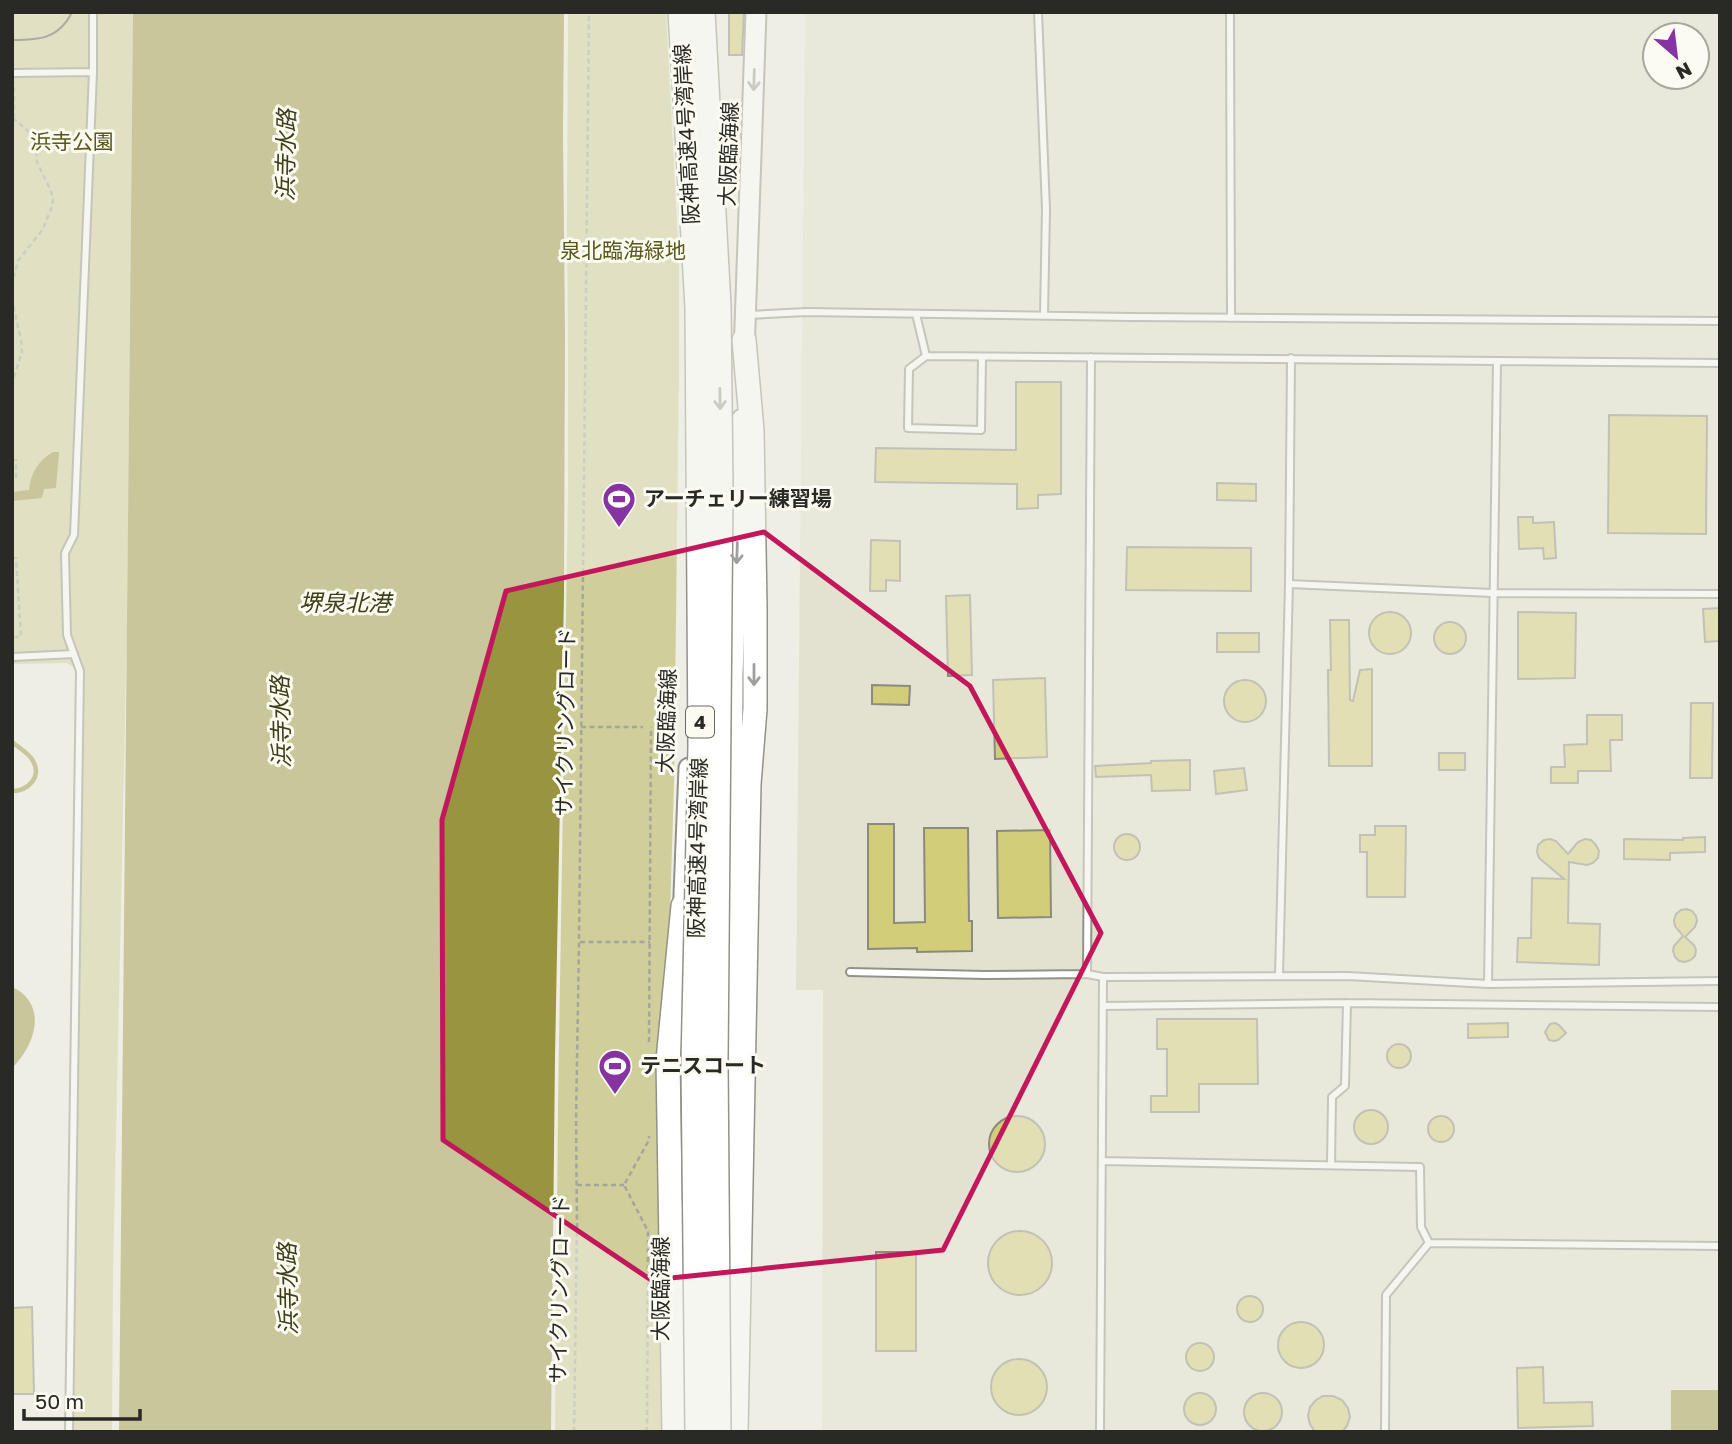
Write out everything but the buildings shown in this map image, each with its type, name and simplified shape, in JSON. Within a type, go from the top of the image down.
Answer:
[{"type":"highway","name":"阪神高速4号湾岸線","points":[[680,12],[697,307],[699,473],[700,747],[693,1063],[697,1432]]},
{"type":"highway","name":"阪神高速4号湾岸線","points":[[704,12],[719,306],[721,489],[716,1061],[719,1432]]},
{"type":"highway","points":[[715,12],[723,230],[719,306]]},
{"type":"highway","points":[[736,1432],[749,784],[755,709],[752,430],[744,341]]},
{"type":"highway","points":[[674,1432],[659,1054],[684,906]]},
{"type":"main road","name":"大阪臨海線","points":[[685,1432],[682,1062],[684,906],[705,317],[704,12]]},
{"type":"main road","name":"大阪臨海線","points":[[730,1432],[733,675],[755,12]]},
{"type":"lane","points":[[69,1432],[80,671],[67,635],[65,553],[74,535],[93,72],[93,12]]},
{"type":"lane","points":[[1038,12],[1046,209],[1044,316]]},
{"type":"lane","points":[[1230,12],[1231,317]]},
{"type":"lane","points":[[13,73],[93,72]]},
{"type":"lane","points":[[746,315],[806,312],[1720,321]]},
{"type":"lane","points":[[916,314],[926,356]]},
{"type":"lane","points":[[982,357],[981,430],[908,428],[909,369],[926,356],[1720,363]]},
{"type":"lane","points":[[1087,974],[1091,357]]},
{"type":"lane","points":[[1279,975],[1289,584],[1291,358]]},
{"type":"lane","points":[[1488,984],[1497,362]]},
{"type":"lane","points":[[1289,584],[1492,593],[1720,594]]},
{"type":"lane","points":[[12,657],[74,654]]},
{"type":"lane","points":[[850,972],[1087,974],[1103,977],[1348,976],[1488,984],[1720,981]]},
{"type":"lane","points":[[1100,1432],[1103,977]]},
{"type":"lane","points":[[1103,1006],[1347,1003],[1720,1007]]},
{"type":"lane","points":[[1331,1165],[1332,1097],[1345,1086],[1347,1003]]},
{"type":"lane","points":[[1102,1161],[1420,1167],[1421,1227],[1429,1243]]},
{"type":"lane","points":[[1429,1243],[1720,1246]]},
{"type":"lane","points":[[1385,1432],[1387,1295],[1429,1243]]},
{"type":"path","name":"サイクリングロード","points":[[574,1432],[589,12]]},
{"type":"path","points":[[12,383],[22,352],[12,284],[18,261],[43,229],[53,200],[37,162],[31,134],[13,120],[13,73]]},
{"type":"path","points":[[12,460],[16,460],[16,478],[12,478]]},
{"type":"path","points":[[12,508],[12,524]]},
{"type":"path","points":[[12,558],[16,558],[21,637],[12,637]]},
{"type":"path","points":[[12,604],[19,603]]},
{"type":"path","points":[[581,727],[643,727]]},
{"type":"path","points":[[651,727],[650,942],[659,1054]]},
{"type":"path","points":[[579,942],[650,942]]},
{"type":"path","points":[[624,1185],[649,1140],[649,1126]]},
{"type":"path","points":[[577,1185],[624,1185]]},
{"type":"path","points":[[624,1185],[648,1231],[647,1432]]},
{"type":"highlighted area","points":[[764,532],[970,686],[1101,933],[943,1250],[651,1280],[443,1140],[442,820],[506,591]]},
{"type":"shaded area","points":[[805,12],[1720,12],[1720,1432],[822,1432],[823,990],[796,990]]},
{"type":"green space","name":"浜寺公園","points":[[12,12],[133,12],[127,627],[112,1432],[69,1432],[80,671],[67,663],[12,664]]},
{"type":"green space","name":"泉北臨海緑地","points":[[568,12],[666,12],[679,259],[679,372],[674,783],[670,914],[658,1067],[664,1432],[555,1432],[568,493]]},
{"type":"water","name":"堺泉北港","points":[[133,12],[564,12],[564,594],[551,1432],[119,1432]]},
{"type":"water","points":[[53,452],[59,452],[56,488],[44,489],[42,498],[12,501],[12,492],[29,490],[36,468]]},
{"type":"water","points":[[12,987],[24,994],[31,1004],[34,1026],[27,1048],[12,1068]]},
{"type":"water","points":[[1671,1390],[1720,1390],[1720,1432],[1671,1432]]},
{"type":"waterway","points":[[12,742],[31,758],[36,772],[35,778],[28,786],[12,791]]},
{"type":"tram line","points":[[12,40],[39,38],[54,33],[72,12]]},
{"type":"place","name":"アーチェリー練習場","points":[[619,529]]},
{"type":"place","name":"テニスコート","points":[[615,1096]]},
{"type":"water label","name":"浜寺水路","points":[[286,155]]},
{"type":"water label","name":"浜寺水路","points":[[281,722]]},
{"type":"water label","name":"浜寺水路","points":[[288,1289]]}]
